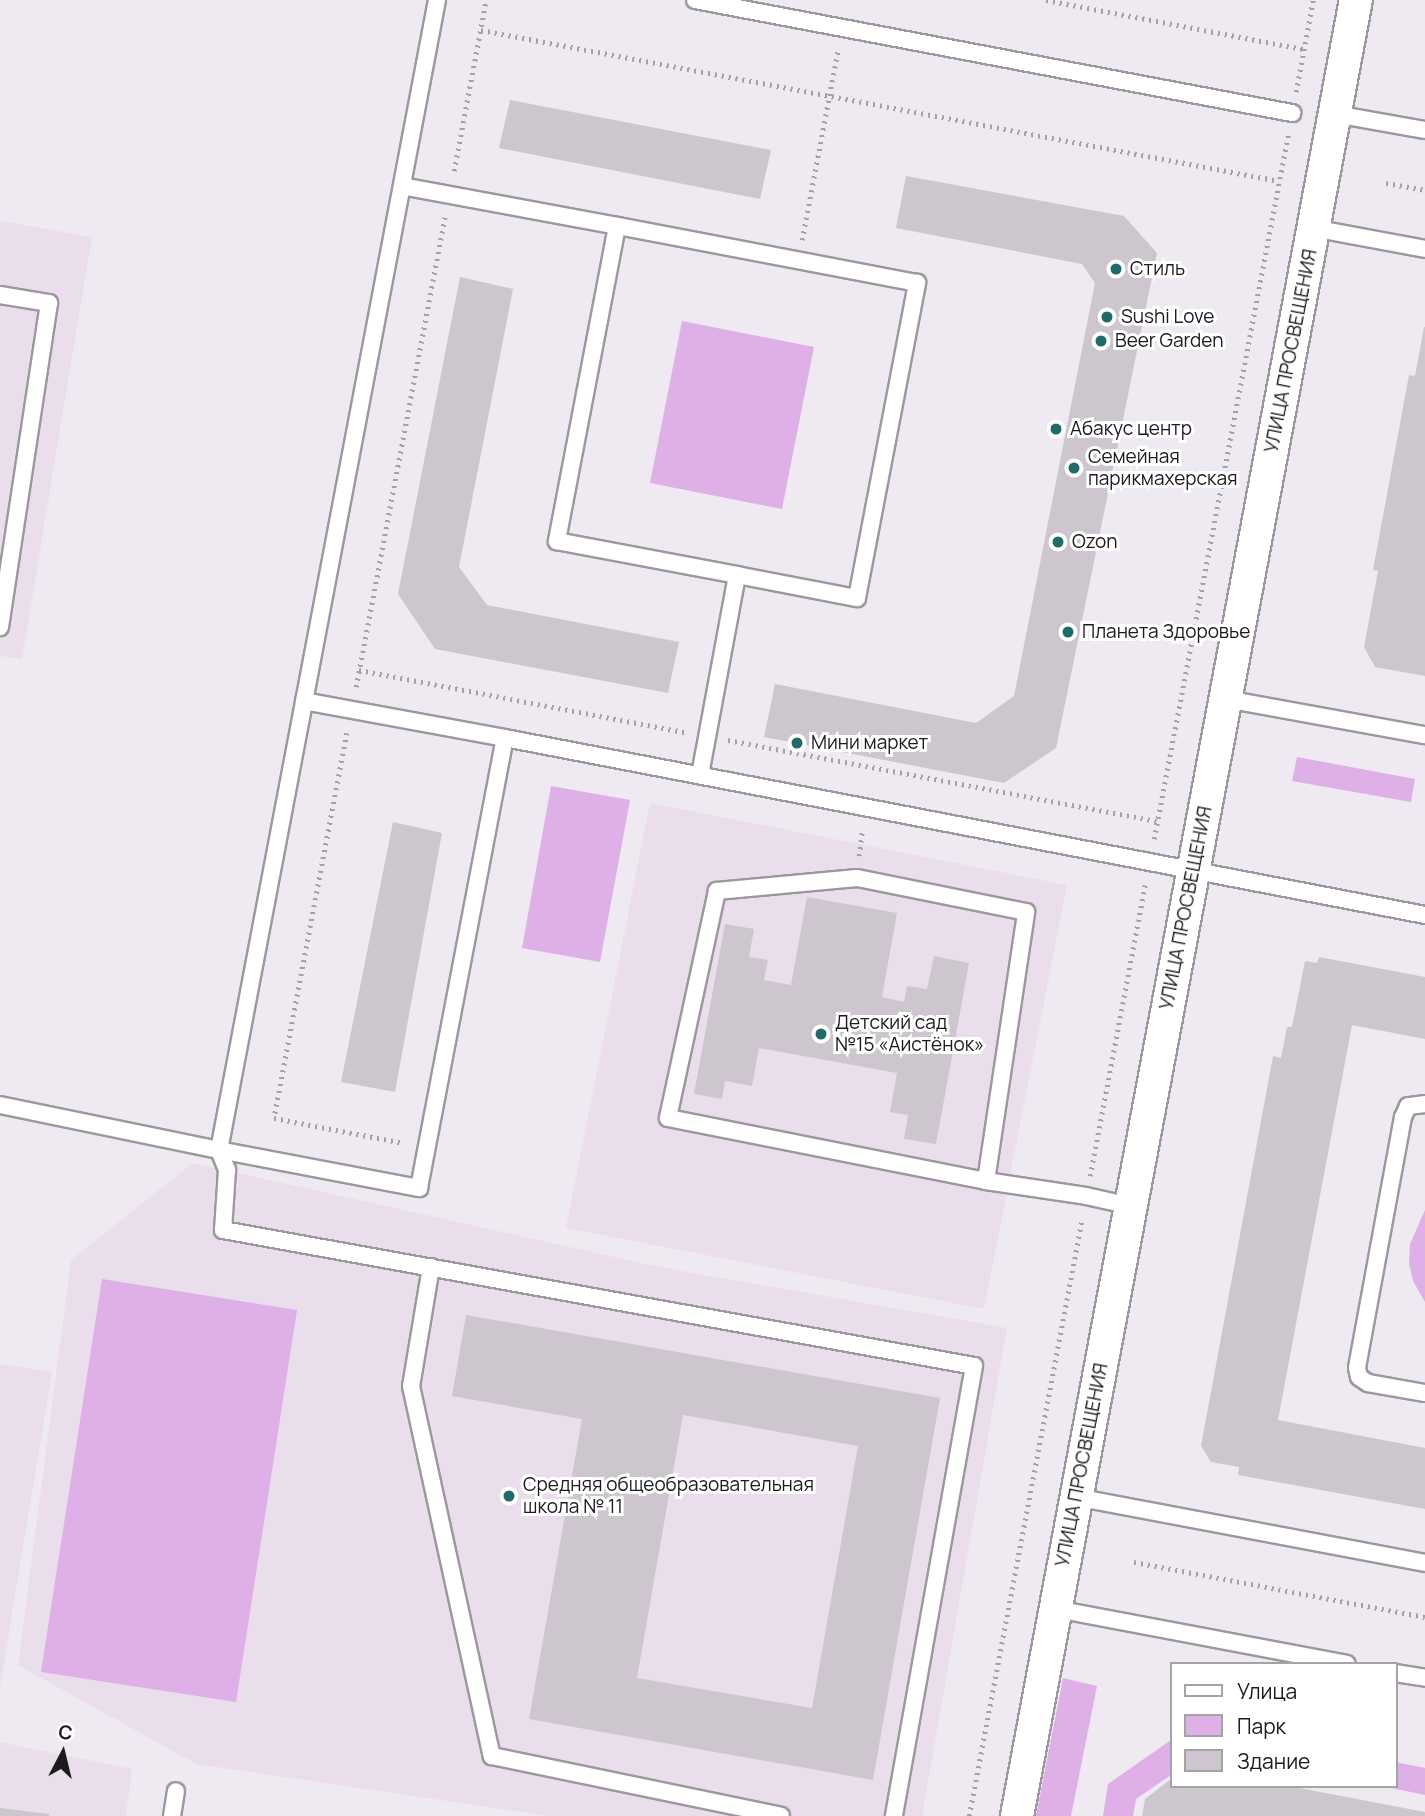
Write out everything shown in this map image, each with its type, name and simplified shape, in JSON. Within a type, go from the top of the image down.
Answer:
[{"type":"street","name":"УЛИЦА ПРОСВЕЩЕНИЯ","points":[[1017,1816],[1356,0]]},
{"type":"lane","points":[[438,0],[219,1150],[226,1170],[223,1230],[974,1366],[894,1816]]},
{"type":"lane","points":[[695,0],[1292,113]]},
{"type":"lane","points":[[1335,114],[1425,130]]},
{"type":"lane","points":[[402,186],[617,226],[798,260],[916,283],[857,598],[557,541],[617,226]]},
{"type":"lane","points":[[1313,228],[1425,249]]},
{"type":"lane","points":[[0,295],[49,303],[0,626]]},
{"type":"lane","points":[[699,775],[737,575]]},
{"type":"lane","points":[[1226,699],[1425,735]]},
{"type":"lane","points":[[304,701],[1425,915]]},
{"type":"lane","points":[[0,1105],[419,1188],[505,738]]},
{"type":"lane","points":[[986,1181],[1026,912],[857,878],[717,891],[668,1118],[986,1181],[1086,1196],[1131,1206]]},
{"type":"lane","points":[[1425,1104],[1408,1106],[1403,1117],[1357,1368],[1359,1377],[1368,1383],[1425,1393]]},
{"type":"lane","points":[[430,1267],[411,1386],[492,1756],[781,1816]]},
{"type":"lane","points":[[1076,1497],[1425,1563]]},
{"type":"lane","points":[[1056,1609],[1337,1662]]},
{"type":"lane","points":[[1397,1673],[1425,1678]]},
{"type":"lane","points":[[172,1816],[176,1791]]},
{"type":"path","points":[[1046,0],[1304,49]]},
{"type":"path","points":[[969,1816],[1313,0]]},
{"type":"path","points":[[798,260],[842,28]]},
{"type":"path","points":[[481,30],[1279,181]]},
{"type":"path","points":[[1386,183],[1425,190]]},
{"type":"path","points":[[359,670],[1157,821]]},
{"type":"path","points":[[1133,1562],[1425,1617]]},
{"type":"shaded area","points":[[0,221],[92,237],[22,659],[0,656]]},
{"type":"shaded area","name":"Детский сад №15 «Аистёнок»","points":[[650,803],[1067,885],[984,1309],[566,1228]]},
{"type":"shaded area","name":"Средняя общеобразовательная школа № 11","points":[[193,1163],[659,1267],[1007,1328],[922,1816],[549,1816],[196,1764],[18,1665],[71,1260]]},
{"type":"shaded area","points":[[0,1364],[52,1372],[0,1687]]},
{"type":"shaded area","points":[[0,1742],[132,1769],[126,1816],[0,1816]]},
{"type":"green space","points":[[682,321],[814,347],[782,509],[650,483]]},
{"type":"green space","points":[[1297,757],[1415,779],[1411,802],[1292,781]]},
{"type":"green space","points":[[551,786],[630,800],[600,962],[522,948]]},
{"type":"green space","points":[[1425,1210],[1425,1302],[1413,1281],[1409,1263],[1410,1244]]},
{"type":"green space","points":[[102,1279],[297,1310],[236,1702],[41,1672]]},
{"type":"green space","points":[[1063,1678],[1097,1686],[1071,1816],[1036,1816]]},
{"type":"green space","points":[[1170,1741],[1170,1776],[1136,1799],[1133,1816],[1103,1816],[1108,1784]]},
{"type":"green space","points":[[1397,1762],[1425,1768],[1425,1795],[1392,1788],[1397,1788]]},
{"type":"building","points":[[510,100],[771,150],[760,199],[499,148]]},
{"type":"building","points":[[906,176],[1124,216],[1157,253],[1056,748],[1004,783],[764,737],[775,684],[976,723],[1014,696],[1095,283],[1082,264],[896,228]]},
{"type":"building","points":[[460,277],[513,289],[459,567],[487,605],[679,642],[668,693],[435,649],[398,594]]},
{"type":"building","points":[[1424,327],[1425,676],[1375,667],[1364,647],[1378,571],[1373,570],[1409,375],[1415,376]]},
{"type":"building","points":[[393,822],[442,833],[395,1092],[341,1082]]},
{"type":"building","points":[[807,897],[897,913],[882,997],[904,1002],[907,986],[927,989],[934,956],[969,963],[936,1144],[904,1139],[908,1115],[890,1112],[897,1073],[759,1048],[752,1086],[725,1081],[722,1099],[694,1094],[725,924],[754,929],[749,957],[768,960],[764,980],[791,985]]},
{"type":"building","points":[[1319,957],[1425,977],[1425,1039],[1352,1025],[1278,1420],[1425,1448],[1425,1509],[1238,1475],[1239,1467],[1211,1462],[1201,1446],[1273,1056],[1281,1058],[1287,1027],[1292,1027],[1305,961],[1317,963]]},
{"type":"building","points":[[466,1315],[940,1398],[873,1780],[529,1719],[582,1419],[452,1396]],"holes":[[[683,1415],[858,1446],[812,1708],[637,1678]]]},
{"type":"building","points":[[1170,1780],[1170,1788],[1299,1788],[1425,1812],[1425,1816],[1142,1816],[1145,1799]]},
{"type":"building","points":[[0,1808],[49,1814],[49,1816],[0,1816]]},
{"type":"place","name":"Стиль","points":[[1116,269]]},
{"type":"place","name":"Sushi Love","points":[[1107,317]]},
{"type":"place","name":"Beer Garden","points":[[1101,341]]},
{"type":"place","name":"Абакус центр","points":[[1056,429]]},
{"type":"place","name":"Семейная парикмахерская","points":[[1074,468]]},
{"type":"place","name":"Ozon","points":[[1058,542]]},
{"type":"place","name":"Планета Здоровье","points":[[1068,632]]},
{"type":"place","name":"Мини маркет","points":[[797,743]]},
{"type":"place","name":"Детский сад №15 «Аистёнок»","points":[[821,1034]]},
{"type":"place","name":"Средняя общеобразовательная школа № 11","points":[[509,1496]]}]
